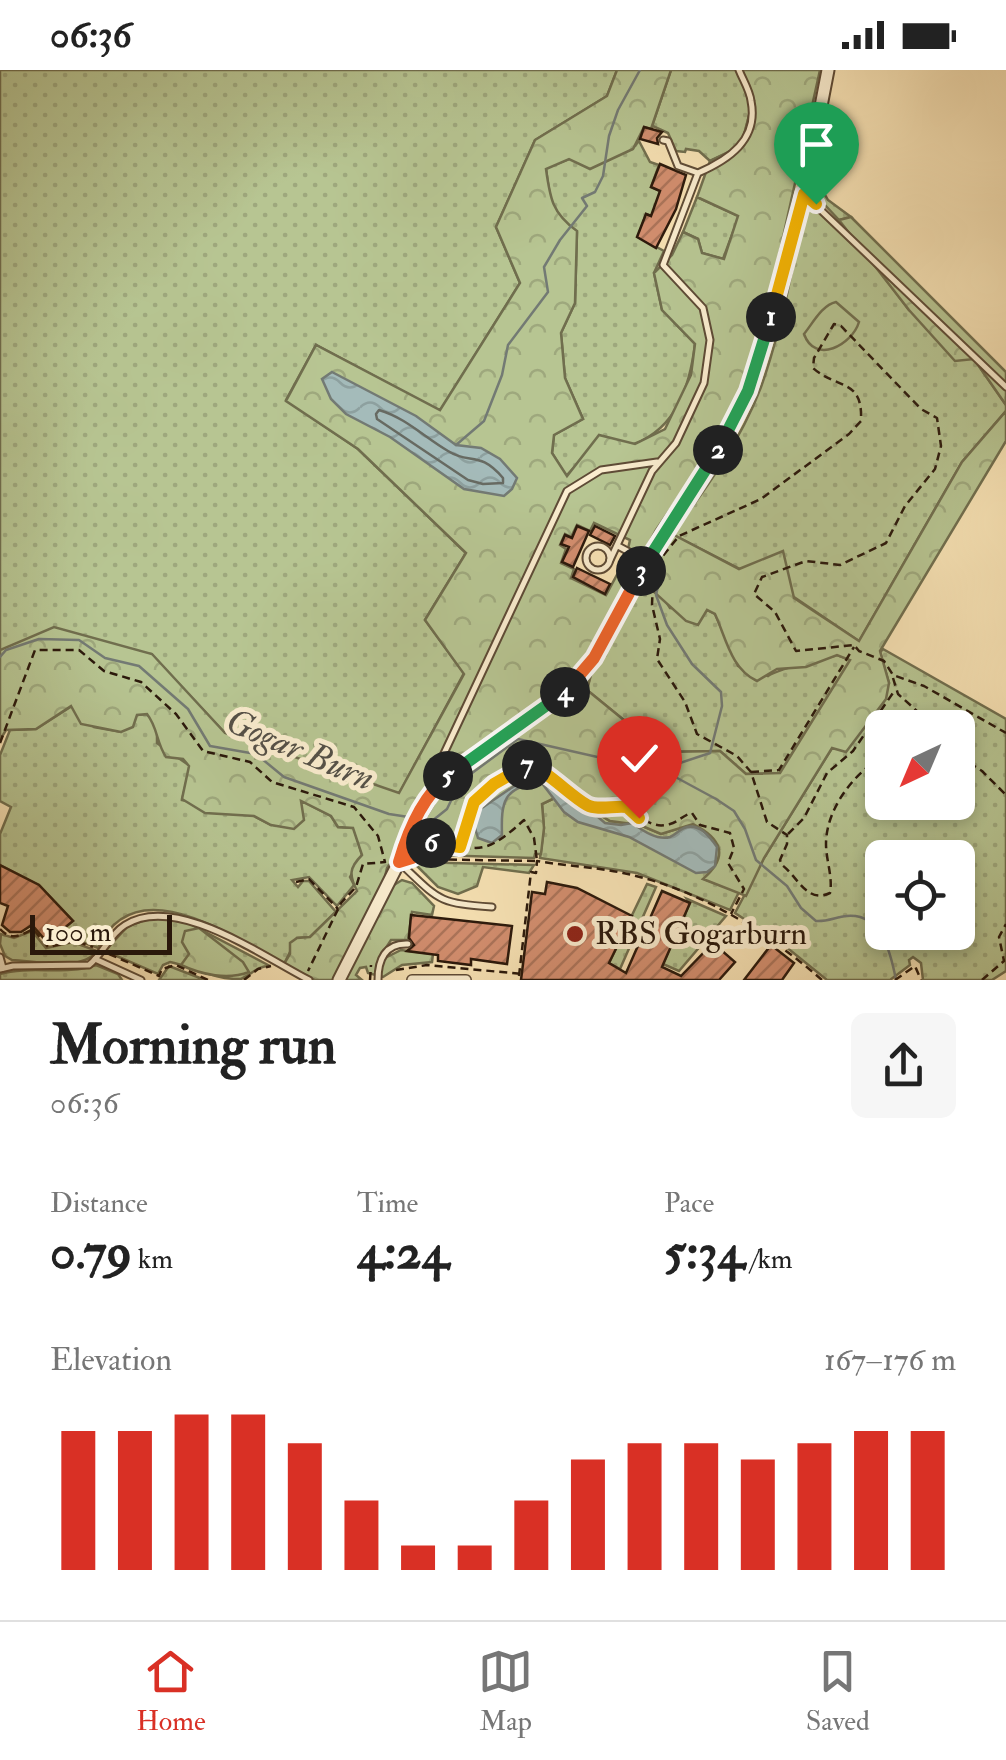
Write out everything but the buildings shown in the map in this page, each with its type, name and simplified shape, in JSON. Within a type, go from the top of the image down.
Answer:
[{"type":"street","points":[[340,980],[399,862],[407,836],[438,784],[581,678],[646,561],[714,456],[748,391],[804,194],[828,70]]},
{"type":"street","points":[[412,980],[466,980]]},
{"type":"lane","points":[[663,140],[668,142],[678,166],[698,173],[740,148],[750,124],[752,102],[739,70]]},
{"type":"lane","points":[[610,560],[608,551],[600,546],[591,548],[586,556],[596,570],[606,567],[610,560],[652,471],[676,443],[704,384],[710,340],[703,308],[664,265],[698,173]]},
{"type":"lane","points":[[804,194],[1006,387]]},
{"type":"lane","points":[[438,784],[440,762],[567,491],[601,470],[660,461]]},
{"type":"lane","points":[[617,545],[646,561]]},
{"type":"lane","points":[[399,862],[437,898],[450,904],[492,907]]},
{"type":"lane","points":[[0,956],[2,969],[54,964],[85,966],[128,923],[166,914],[201,925],[308,976]]},
{"type":"lane","points":[[378,980],[378,965],[384,954],[393,946],[408,944]]},
{"type":"lane","points":[[95,959],[141,980]]},
{"type":"path","points":[[854,645],[796,652],[775,612],[754,594],[762,577],[785,567],[806,561],[840,565],[886,543],[905,506],[936,469],[941,446],[937,418],[921,410],[876,359],[837,324],[829,328],[813,368],[856,392],[862,404],[860,421],[849,434],[761,499],[684,532],[662,557],[654,573],[651,596],[660,639],[658,662],[685,702],[697,734],[730,750],[750,772],[767,822],[784,834],[787,844],[780,860],[782,865],[810,894],[826,896],[832,886],[826,842],[832,817],[849,785],[865,771]]},
{"type":"path","points":[[854,645],[884,661],[893,675],[895,690],[917,710]]},
{"type":"path","points":[[750,772],[778,770],[854,645]]},
{"type":"path","points":[[0,743],[35,650],[79,650],[104,671],[141,682],[176,714],[202,750],[250,762],[272,782],[354,807],[378,836],[384,862],[362,864],[356,887],[339,910],[308,976]]},
{"type":"path","points":[[893,675],[924,686],[1006,733]]},
{"type":"path","points":[[784,834],[804,818],[828,773],[862,740],[895,690]]},
{"type":"path","points":[[460,847],[474,802],[516,770],[532,766],[591,806],[631,808],[652,825],[668,826],[692,813],[700,826],[727,831],[734,843],[728,862],[744,889],[731,914]]},
{"type":"path","points":[[975,767],[1006,794]]},
{"type":"path","points":[[396,970],[440,966],[508,977],[520,975],[531,872],[536,872],[538,862],[534,838],[524,820],[494,845],[460,847],[422,842],[412,858]]},
{"type":"path","points":[[399,862],[412,858],[538,862],[634,876],[731,914],[778,944],[822,980]]},
{"type":"path","points":[[296,882],[309,879],[339,910]]},
{"type":"path","points":[[982,980],[1004,961],[999,936],[1006,924]]},
{"type":"path","points":[[0,929],[6,935],[18,937],[33,929],[48,947],[74,940],[159,976],[162,969],[176,965],[208,980]]},
{"type":"path","points":[[244,980],[258,970],[270,968],[273,962]]},
{"type":"path","points":[[895,980],[915,966],[921,980]]},
{"type":"green space","points":[[0,70],[617,70],[607,96],[535,140],[496,227],[520,283],[440,411],[316,345],[286,400],[358,449],[466,553],[425,620],[464,673],[399,794],[225,733],[151,654],[0,650]]},
{"type":"green space","points":[[617,70],[671,70],[651,129],[644,127],[633,149],[590,169],[569,159],[546,169],[554,204],[577,231],[575,303],[561,333],[565,378],[583,419],[554,435],[552,453],[567,476],[599,435],[635,444],[665,429],[691,375],[695,344],[662,310],[654,273],[672,255],[683,232],[698,239],[702,253],[724,259],[738,216],[697,197],[710,161],[741,146],[752,104],[739,70],[820,70],[763,328],[727,426],[656,530],[600,633],[587,690],[663,752],[720,751],[746,774],[780,773],[850,660],[837,655],[806,667],[777,669],[757,681],[748,676],[735,661],[715,614],[707,610],[698,625],[686,621],[643,582],[653,558],[672,534],[739,569],[783,551],[794,598],[859,641],[962,462],[1006,411],[1006,441],[880,651],[889,683],[886,699],[878,710],[865,710],[865,727],[846,752],[832,748],[764,858],[746,896],[703,879],[717,863],[719,848],[703,829],[693,824],[661,834],[640,825],[610,821],[565,793],[542,804],[541,854],[534,858],[397,854],[384,881],[389,888],[402,880],[412,883],[434,906],[432,915],[412,912],[408,940],[391,940],[382,954],[385,958],[401,950],[433,954],[432,962],[402,965],[383,977],[368,973],[366,967],[356,975],[362,980],[315,980],[284,964],[290,954],[290,943],[310,937],[357,891],[352,872],[362,855],[353,828],[338,827],[331,816],[301,801],[304,820],[294,829],[271,825],[254,816],[205,813],[182,799],[189,766],[183,759],[166,757],[147,714],[137,715],[133,727],[121,732],[81,724],[71,706],[36,729],[6,730],[0,740],[0,650],[54,627],[152,654],[225,733],[399,793],[464,674],[425,620],[466,553],[358,449],[286,401],[316,345],[440,410],[520,283],[496,227],[535,140],[607,96]],"holes":[[[594,523],[630,540],[626,558],[606,595],[571,578],[574,569],[561,563],[566,549],[560,545],[565,534],[571,537],[577,525],[590,531]]]},
{"type":"green space","points":[[671,70],[739,70],[752,104],[741,147],[710,161],[699,151],[676,151],[668,133],[653,126],[651,129]]},
{"type":"green space","points":[[639,141],[650,162],[659,165],[651,187],[663,192],[655,217],[646,214],[638,237],[664,251],[654,273],[662,310],[695,344],[689,375],[671,416],[649,437],[591,456],[566,476],[552,453],[554,435],[583,419],[565,378],[561,333],[575,303],[577,232],[561,218],[553,204],[546,168],[569,159],[632,149]]},
{"type":"green space","points":[[813,174],[828,200],[851,217],[839,220],[810,189]]},
{"type":"green space","points":[[697,197],[739,216],[723,259],[702,253],[698,239],[683,232]]},
{"type":"green space","points":[[814,205],[872,261],[909,310],[974,359],[1006,405],[1006,411],[962,462],[859,641],[794,597],[672,534],[722,464],[753,407],[780,323],[803,212]]},
{"type":"green space","points":[[851,217],[1006,372],[1006,405],[974,359],[955,361],[909,310],[839,220]]},
{"type":"green space","points":[[836,302],[859,322],[841,344],[824,350],[816,348],[804,334],[822,311]]},
{"type":"green space","points":[[643,582],[663,597],[670,608],[715,614],[738,666],[768,676],[837,655],[851,660],[780,773],[746,774],[720,751],[663,752],[587,690],[591,675]]},
{"type":"green space","points":[[883,649],[1006,719],[1006,971],[992,980],[923,980],[921,963],[913,957],[910,965],[890,980],[827,980],[780,942],[735,913],[832,748],[865,710],[865,820],[975,820],[975,710],[865,710],[889,683],[880,652]]},
{"type":"green space","points":[[72,706],[94,727],[121,732],[137,715],[147,714],[157,727],[157,743],[190,766],[182,800],[254,816],[271,825],[300,800],[331,816],[338,827],[354,828],[362,855],[350,877],[354,885],[337,906],[309,877],[292,880],[298,887],[309,881],[336,912],[310,937],[297,938],[284,964],[213,926],[160,910],[136,912],[115,924],[98,948],[71,938],[49,944],[73,921],[39,885],[0,865],[0,834],[11,807],[0,801],[0,755],[10,730],[36,729]]},
{"type":"green space","points":[[565,793],[610,821],[640,825],[661,834],[693,824],[703,829],[719,848],[717,862],[704,879],[739,892],[730,910],[637,873],[540,858],[542,804]]},
{"type":"green space","points":[[413,862],[534,865],[529,873],[483,867],[477,886],[458,894],[438,887]]},
{"type":"green space","points":[[647,884],[656,887],[620,969],[609,963]]},
{"type":"green space","points":[[687,899],[726,916],[679,971],[663,964],[690,903]]},
{"type":"green space","points":[[154,917],[188,923],[270,966],[232,979],[170,962],[158,974],[105,951],[128,926]]},
{"type":"green space","points":[[199,928],[243,962],[249,972],[215,975],[181,965],[189,954],[182,942],[185,931]]},
{"type":"green space","points":[[32,931],[46,948],[73,942],[97,951],[70,963],[12,960],[5,956],[1,934],[14,938]]},
{"type":"green space","points":[[96,965],[118,974],[122,980],[0,980],[0,974],[12,971],[72,970]]},
{"type":"green space","points":[[169,966],[205,980],[159,980]]},
{"type":"water","points":[[332,372],[416,416],[456,445],[481,448],[500,459],[517,478],[512,489],[504,496],[464,489],[390,437],[346,414],[331,399],[322,379]]},
{"type":"water","points":[[541,778],[605,823],[632,823],[665,838],[684,828],[699,829],[717,847],[715,866],[696,873],[629,837],[578,822],[564,812],[541,782],[519,788],[507,798],[502,835],[492,843],[478,838],[476,812],[517,784]]},
{"type":"waterway","points":[[456,445],[484,421],[502,375],[508,345],[548,292],[544,267],[587,206],[582,198],[595,192],[603,176],[609,136],[618,110],[640,70]]},
{"type":"waterway","points":[[659,770],[710,753],[722,706],[721,692],[692,664],[667,625],[656,595],[661,573]]},
{"type":"waterway","name":"Gogar Burn","points":[[0,657],[6,650],[39,639],[79,640],[105,658],[139,666],[188,709],[210,746],[256,754],[284,777],[389,814],[415,818]]},
{"type":"waterway","name":"Gogar Burn","points":[[422,820],[432,821],[447,809],[460,782],[518,739],[668,773],[734,811],[756,860],[787,886],[801,908],[816,921],[859,917],[877,928],[888,948],[896,980]]},
{"type":"place","name":"RBS Gogarburn","points":[[575,934]]},
{"type":"route","points":[[639,818],[627,807],[591,806],[556,785],[541,770],[522,766],[474,802],[460,847],[422,842],[412,858],[399,862],[407,836],[438,784],[564,694],[594,658],[661,534],[738,414],[763,345],[804,194],[816,204]]}]
